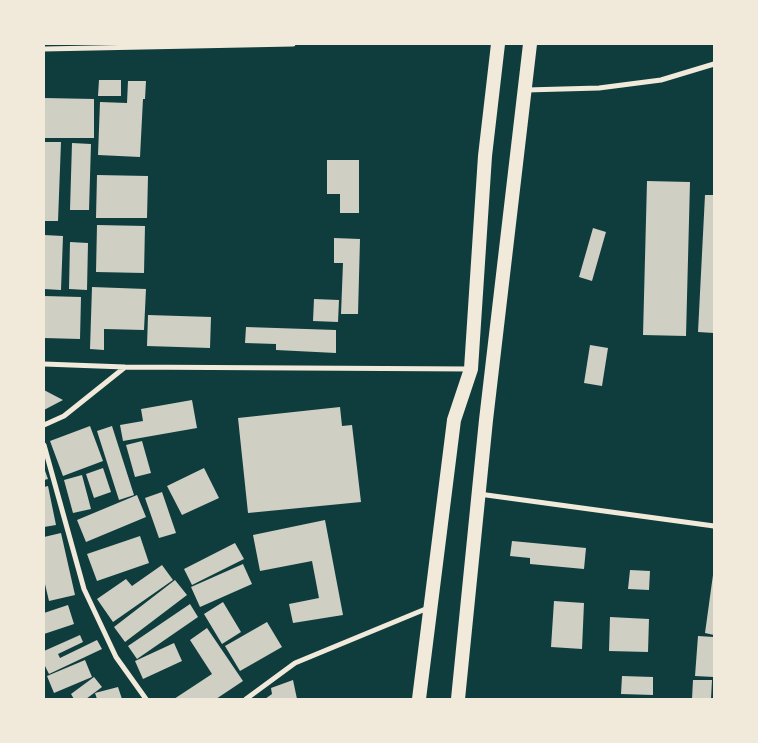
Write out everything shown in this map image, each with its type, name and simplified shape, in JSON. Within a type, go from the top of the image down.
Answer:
[{"type":"highway","points":[[419,699],[454,420],[471,369],[485,156],[498,44]]},
{"type":"highway","points":[[458,699],[479,494],[530,44]]},
{"type":"street","points":[[44,49],[293,44]]},
{"type":"street","points":[[526,90],[599,88],[660,80],[714,64]]},
{"type":"street","points":[[44,364],[125,367],[471,369]]},
{"type":"street","points":[[44,425],[64,416],[125,367]]},
{"type":"street","points":[[44,445],[84,589],[116,657],[146,699]]},
{"type":"street","points":[[479,494],[714,526]]},
{"type":"street","points":[[246,699],[295,662],[430,607]]},
{"type":"building","points":[[99,80],[121,80],[121,96],[98,96]]},
{"type":"building","points":[[128,81],[146,81],[145,99],[143,99],[140,157],[98,155],[100,102],[127,103]]},
{"type":"building","points":[[44,98],[94,99],[94,138],[44,138]]},
{"type":"building","points":[[44,142],[61,142],[58,221],[44,221]]},
{"type":"building","points":[[72,143],[91,144],[89,210],[70,210]]},
{"type":"building","points":[[327,160],[359,160],[359,213],[340,213],[340,194],[327,194]]},
{"type":"building","points":[[97,175],[148,176],[147,218],[96,218]]},
{"type":"building","points":[[647,181],[690,182],[686,336],[643,335]]},
{"type":"building","points":[[705,195],[714,195],[714,333],[698,332]]},
{"type":"building","points":[[97,225],[145,226],[144,273],[96,272]]},
{"type":"building","points":[[593,228],[606,232],[592,281],[579,277]]},
{"type":"building","points":[[44,235],[63,236],[61,290],[44,289]]},
{"type":"building","points":[[334,238],[360,239],[358,314],[341,314],[343,263],[334,263]]},
{"type":"building","points":[[70,242],[88,243],[87,290],[69,289]]},
{"type":"building","points":[[92,287],[146,289],[144,330],[104,329],[104,350],[90,349]]},
{"type":"building","points":[[44,296],[81,297],[80,339],[44,338]]},
{"type":"building","points":[[314,299],[339,300],[338,322],[313,321]]},
{"type":"building","points":[[148,315],[211,317],[210,348],[147,346]]},
{"type":"building","points":[[246,327],[336,330],[336,353],[276,350],[276,344],[245,343]]},
{"type":"building","points":[[590,345],[608,348],[602,386],[584,383]]},
{"type":"building","points":[[44,390],[63,400],[44,410]]},
{"type":"building","points":[[192,400],[197,428],[123,441],[120,425],[143,421],[141,409]]},
{"type":"building","points":[[340,407],[342,426],[352,425],[361,502],[248,513],[238,418]]},
{"type":"building","points":[[90,426],[103,461],[63,476],[50,441]]},
{"type":"building","points":[[112,426],[134,495],[119,500],[97,431]]},
{"type":"building","points":[[142,441],[151,473],[135,477],[126,445]]},
{"type":"building","points":[[44,468],[48,479],[44,480]]},
{"type":"building","points":[[103,468],[111,492],[94,498],[86,474]]},
{"type":"building","points":[[204,468],[219,498],[182,515],[167,486]]},
{"type":"building","points":[[82,475],[91,509],[73,513],[64,480]]},
{"type":"building","points":[[48,486],[56,525],[44,527],[44,487]]},
{"type":"building","points":[[162,492],[176,533],[159,538],[145,498]]},
{"type":"building","points":[[137,495],[146,517],[86,542],[77,520]]},
{"type":"building","points":[[325,520],[343,615],[293,623],[289,604],[319,598],[312,561],[260,571],[253,535]]},
{"type":"building","points":[[61,533],[75,595],[49,601],[44,580],[44,537]]},
{"type":"building","points":[[140,536],[149,563],[97,581],[87,554]]},
{"type":"building","points":[[512,541],[586,548],[584,569],[530,564],[530,558],[510,556]]},
{"type":"building","points":[[235,543],[244,559],[192,585],[184,569]]},
{"type":"building","points":[[243,564],[252,584],[200,607],[191,587]]},
{"type":"building","points":[[162,565],[173,580],[113,622],[97,599],[126,579],[132,586]]},
{"type":"building","points":[[630,570],[650,571],[649,590],[628,589]]},
{"type":"building","points":[[714,575],[714,635],[705,633]]},
{"type":"building","points":[[175,580],[187,595],[125,642],[114,627]]},
{"type":"building","points":[[554,601],[584,603],[582,649],[551,647]]},
{"type":"building","points":[[223,602],[241,632],[222,644],[204,614]]},
{"type":"building","points":[[190,604],[198,617],[137,659],[128,646]]},
{"type":"building","points":[[68,605],[74,624],[44,634],[44,613]]},
{"type":"building","points":[[610,617],[649,619],[648,652],[609,651]]},
{"type":"building","points":[[267,622],[282,647],[240,671],[225,646]]},
{"type":"building","points":[[207,628],[243,681],[216,699],[174,699],[212,674],[190,640]]},
{"type":"building","points":[[80,635],[83,642],[58,654],[60,658],[97,640],[102,649],[49,674],[44,664],[44,651]]},
{"type":"building","points":[[698,636],[714,637],[714,677],[695,676]]},
{"type":"building","points":[[174,643],[182,661],[143,679],[135,661]]},
{"type":"building","points":[[85,660],[92,677],[54,693],[47,676]]},
{"type":"building","points":[[622,676],[653,677],[653,695],[621,694]]},
{"type":"building","points":[[94,677],[102,687],[86,699],[74,699],[71,694]]},
{"type":"building","points":[[293,680],[297,699],[265,699],[272,694],[271,688]]},
{"type":"building","points":[[693,680],[712,680],[711,699],[692,699]]},
{"type":"building","points":[[118,687],[122,699],[97,699],[95,693]]}]
